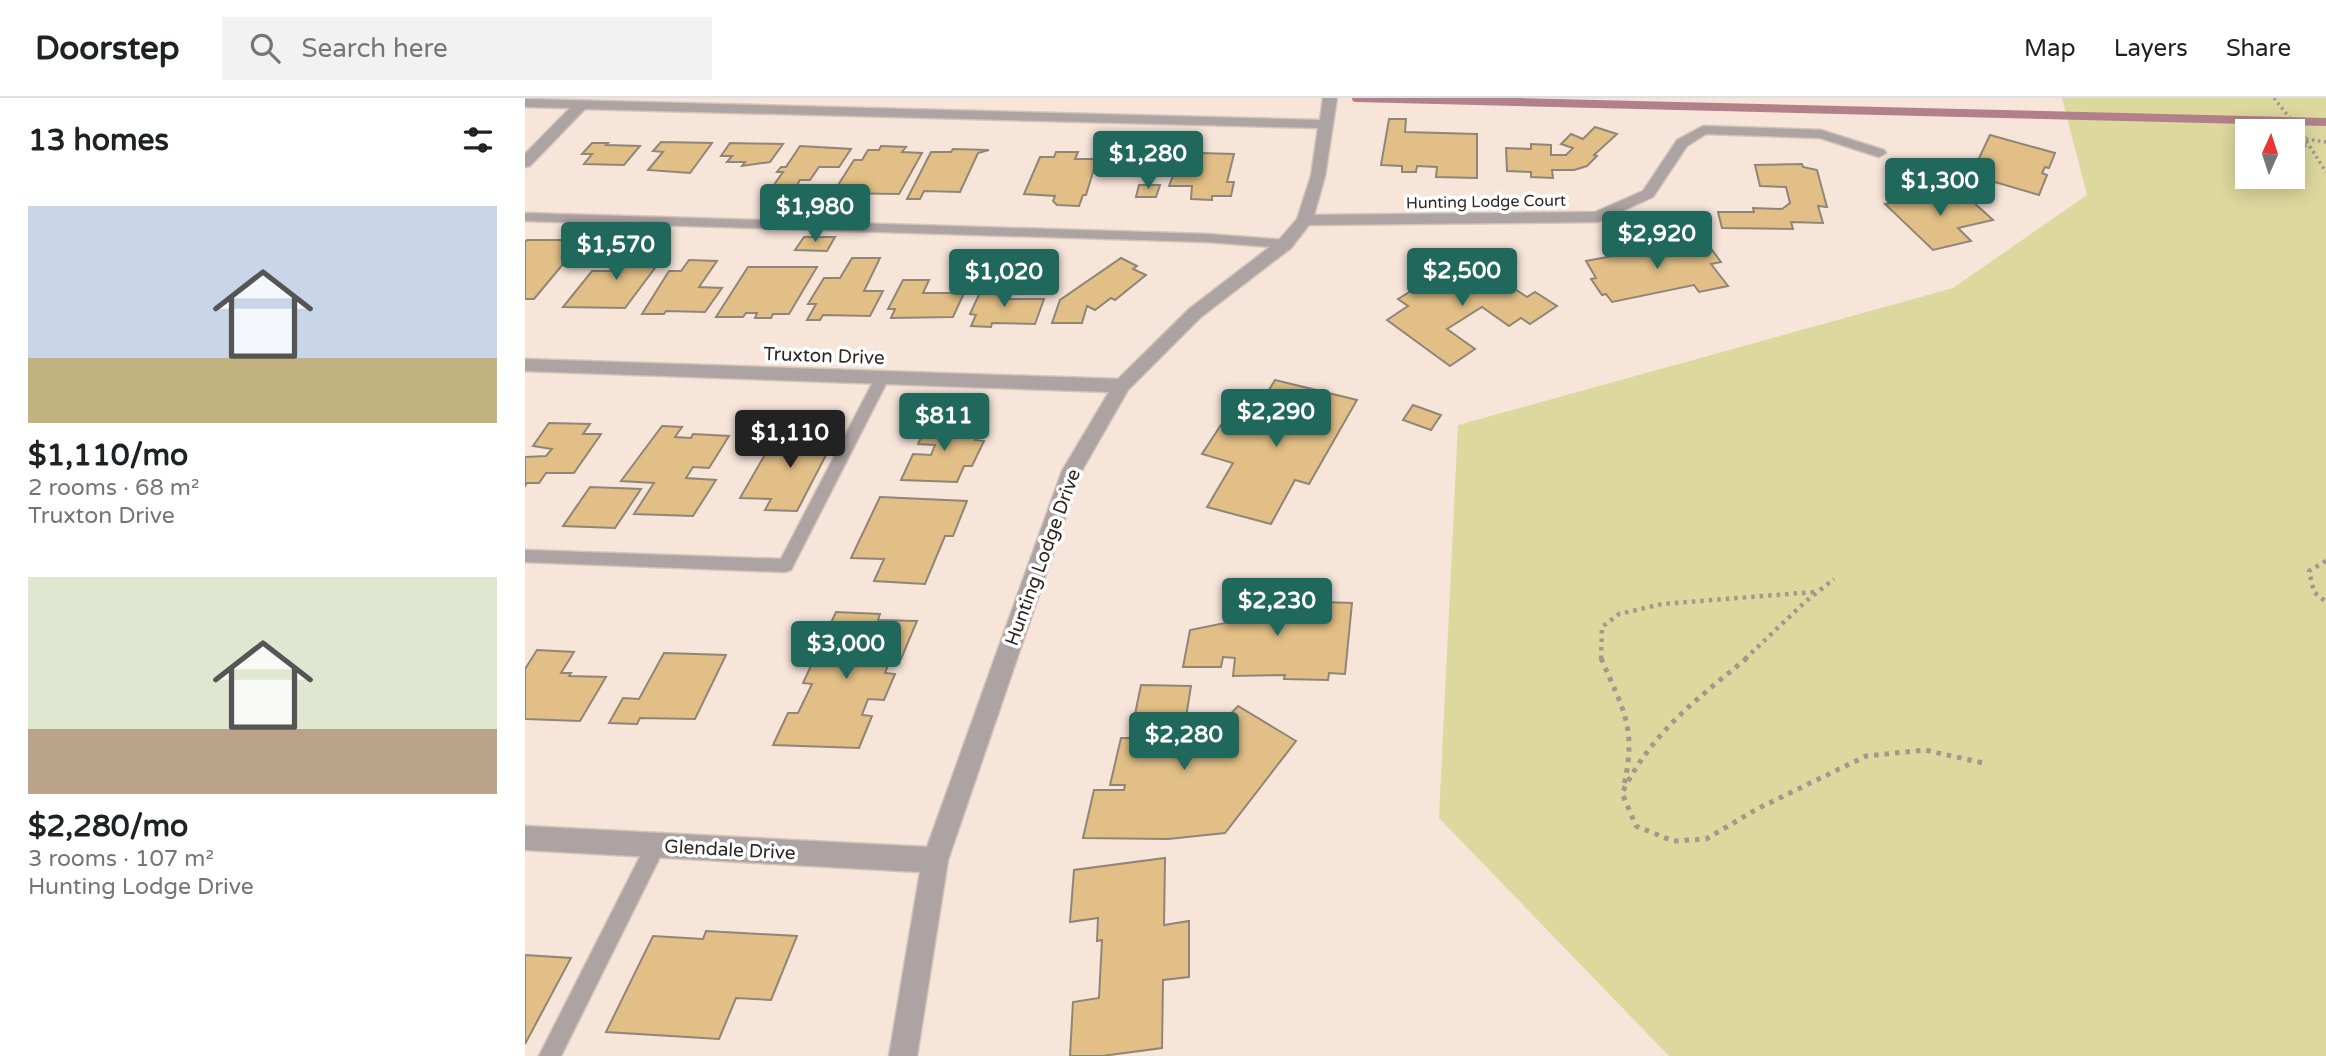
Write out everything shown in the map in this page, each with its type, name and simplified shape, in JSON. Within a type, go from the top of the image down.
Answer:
[{"type":"street","name":"Hunting Lodge Drive","points":[[903,1056],[935,860],[1072,471],[1122,386],[1195,313],[1285,244],[1305,220],[1318,176],[1331,98]]},
{"type":"street","points":[[525,103],[1325,124]]},
{"type":"street","points":[[525,163],[581,105]]},
{"type":"street","name":"Hunting Lodge Court","points":[[1305,220],[1598,217],[1648,194],[1682,143],[1703,130],[1821,134],[1879,153]]},
{"type":"street","name":"Truxton Drive","points":[[525,365],[1122,386]]},
{"type":"street","name":"Glendale Drive","points":[[525,838],[935,860]]},
{"type":"lane","points":[[525,217],[1206,238],[1285,244]]},
{"type":"lane","points":[[525,556],[785,566],[882,377]]},
{"type":"lane","points":[[550,1056],[656,845]]},
{"type":"path","points":[[2275,99],[2291,119]]},
{"type":"path","points":[[2305,139],[2326,142]]},
{"type":"path","points":[[2305,139],[2326,172]]},
{"type":"path","points":[[2305,146],[2309,144]]},
{"type":"path","points":[[2326,561],[2309,571],[2314,592],[2326,602]]},
{"type":"path","points":[[1622,793],[1638,761],[1680,713],[1759,648],[1834,579]]},
{"type":"path","points":[[1817,592],[1662,604],[1619,614],[1602,627],[1600,656],[1628,722],[1631,754],[1622,793],[1636,826],[1673,841],[1706,839],[1757,809],[1866,756],[1925,750],[1983,763]]},
{"type":"shaded area","points":[[2062,98],[2326,98],[2326,1056],[1669,1056],[1439,818],[1458,425],[1953,288],[2087,195]]},
{"type":"building","points":[[1389,119],[1406,119],[1405,132],[1477,134],[1477,178],[1436,177],[1437,167],[1417,166],[1416,172],[1402,172],[1402,166],[1381,165]]},
{"type":"building","points":[[1595,127],[1617,134],[1594,155],[1597,156],[1587,166],[1574,170],[1552,170],[1553,178],[1531,177],[1531,172],[1507,171],[1506,148],[1531,149],[1531,144],[1551,145],[1551,155],[1566,155],[1573,148],[1561,144],[1571,134],[1583,139]]},
{"type":"building","points":[[1990,135],[2055,153],[2049,168],[2045,167],[2042,173],[2047,175],[2039,195],[1971,175]]},
{"type":"building","points":[[661,142],[712,143],[690,173],[648,170],[663,152],[653,151]]},
{"type":"building","points":[[592,143],[640,146],[624,165],[584,164],[592,154],[582,154]]},
{"type":"building","points":[[730,143],[783,144],[770,162],[742,166],[745,162],[727,162],[732,156],[721,156]]},
{"type":"building","points":[[800,146],[851,149],[839,167],[819,167],[810,180],[800,180],[790,197],[766,196],[783,172],[777,172],[781,167],[786,167]]},
{"type":"building","points":[[881,146],[906,147],[902,152],[922,153],[899,194],[833,193],[854,160],[862,160],[868,150],[879,150]]},
{"type":"building","points":[[953,149],[989,150],[978,153],[960,192],[924,191],[920,199],[907,199],[931,152],[951,152]]},
{"type":"building","points":[[1056,152],[1078,152],[1075,159],[1097,159],[1086,195],[1083,195],[1079,206],[1057,205],[1053,201],[1055,196],[1024,194],[1040,157],[1054,157]]},
{"type":"building","points":[[1200,153],[1234,154],[1227,182],[1234,182],[1231,196],[1212,196],[1212,200],[1191,199],[1192,186],[1169,186],[1174,173],[1181,173],[1185,158],[1199,158]]},
{"type":"building","points":[[1802,164],[1803,167],[1817,170],[1827,207],[1818,206],[1823,223],[1791,222],[1793,229],[1722,228],[1718,212],[1754,212],[1753,208],[1782,209],[1790,203],[1786,187],[1760,186],[1755,165]]},
{"type":"building","points":[[1139,185],[1160,185],[1156,197],[1136,197]]},
{"type":"building","points":[[1960,190],[1993,220],[1958,228],[1971,241],[1933,250],[1885,204]]},
{"type":"building","points":[[804,237],[835,237],[827,251],[795,250]]},
{"type":"building","points":[[1704,239],[1721,262],[1711,264],[1728,286],[1699,292],[1694,285],[1612,302],[1606,294],[1602,295],[1591,279],[1596,278],[1586,261]]},
{"type":"building","points":[[527,240],[575,240],[562,257],[569,257],[534,299],[525,299]]},
{"type":"building","points":[[630,251],[667,252],[625,308],[563,307],[592,271],[611,271]]},
{"type":"building","points":[[1467,257],[1527,297],[1535,292],[1557,306],[1530,324],[1521,318],[1509,326],[1482,307],[1447,329],[1475,349],[1450,366],[1387,320],[1408,306],[1398,299]]},
{"type":"building","points":[[852,258],[880,258],[864,291],[883,291],[870,316],[823,315],[820,320],[807,320],[816,304],[808,304],[824,278],[840,278]]},
{"type":"building","points":[[1121,258],[1137,266],[1133,269],[1146,275],[1115,300],[1111,298],[1095,310],[1087,306],[1082,323],[1052,323],[1060,300]]},
{"type":"building","points":[[689,260],[717,261],[699,287],[722,288],[705,312],[666,311],[664,314],[642,314],[669,271],[681,271]]},
{"type":"building","points":[[748,267],[817,267],[789,314],[773,314],[771,318],[755,318],[757,313],[746,313],[743,317],[716,317]]},
{"type":"building","points":[[903,280],[929,280],[923,293],[964,293],[953,317],[891,318],[895,309],[888,309]]},
{"type":"building","points":[[982,288],[1013,289],[1009,299],[1044,299],[1035,324],[992,323],[991,327],[971,326],[976,315],[970,314]]},
{"type":"building","points":[[1275,380],[1357,400],[1309,484],[1295,480],[1271,524],[1207,507],[1233,463],[1202,454],[1223,422],[1253,429],[1262,415],[1255,413]]},
{"type":"building","points":[[1413,405],[1441,415],[1431,430],[1403,420]]},
{"type":"building","points":[[930,420],[950,421],[948,427],[980,429],[975,440],[984,441],[972,466],[964,466],[957,482],[901,480],[913,454],[931,455],[935,445],[918,444]]},
{"type":"building","points":[[549,423],[590,424],[583,434],[601,434],[574,473],[546,473],[539,483],[527,483],[525,486],[525,457],[546,456],[552,449],[533,446]]},
{"type":"building","points":[[662,426],[682,427],[675,437],[691,438],[693,434],[729,436],[709,468],[693,467],[686,478],[716,480],[693,516],[634,514],[654,483],[621,481]]},
{"type":"building","points":[[808,430],[839,430],[797,511],[765,510],[771,499],[740,498],[775,437],[804,438]]},
{"type":"building","points":[[590,487],[641,489],[615,528],[563,526]]},
{"type":"building","points":[[880,497],[967,501],[953,536],[945,536],[925,584],[874,581],[884,559],[851,558]]},
{"type":"building","points":[[1264,583],[1301,584],[1298,609],[1320,610],[1322,602],[1352,603],[1345,674],[1329,673],[1328,680],[1284,679],[1285,675],[1233,676],[1235,658],[1223,657],[1221,667],[1183,667],[1190,630],[1240,620],[1244,594],[1261,595]]},
{"type":"building","points":[[836,612],[880,614],[878,620],[917,621],[901,659],[891,658],[885,673],[895,674],[884,700],[868,699],[862,715],[872,716],[859,748],[773,745],[788,713],[798,713],[812,684],[803,683]]},
{"type":"building","points":[[537,650],[574,652],[561,673],[571,673],[569,676],[606,677],[580,721],[525,719],[525,669]]},
{"type":"building","points":[[664,653],[726,655],[695,719],[640,718],[637,724],[609,723],[623,698],[639,699]]},
{"type":"building","points":[[1141,685],[1191,686],[1186,736],[1203,729],[1211,735],[1238,706],[1296,741],[1225,833],[1168,839],[1083,838],[1094,790],[1124,790],[1125,785],[1110,785],[1121,738],[1135,738],[1139,719],[1134,719]]},
{"type":"building","points":[[1165,858],[1164,925],[1189,921],[1189,977],[1163,980],[1162,1048],[1102,1056],[1070,1056],[1073,1002],[1099,998],[1102,940],[1097,941],[1098,918],[1070,922],[1074,870]]},
{"type":"building","points":[[706,931],[797,936],[771,1000],[736,998],[719,1039],[606,1032],[653,936],[703,939]]},
{"type":"building","points":[[525,955],[571,958],[525,1044]]},
{"type":"waterway","points":[[1356,98],[2326,122]]}]
